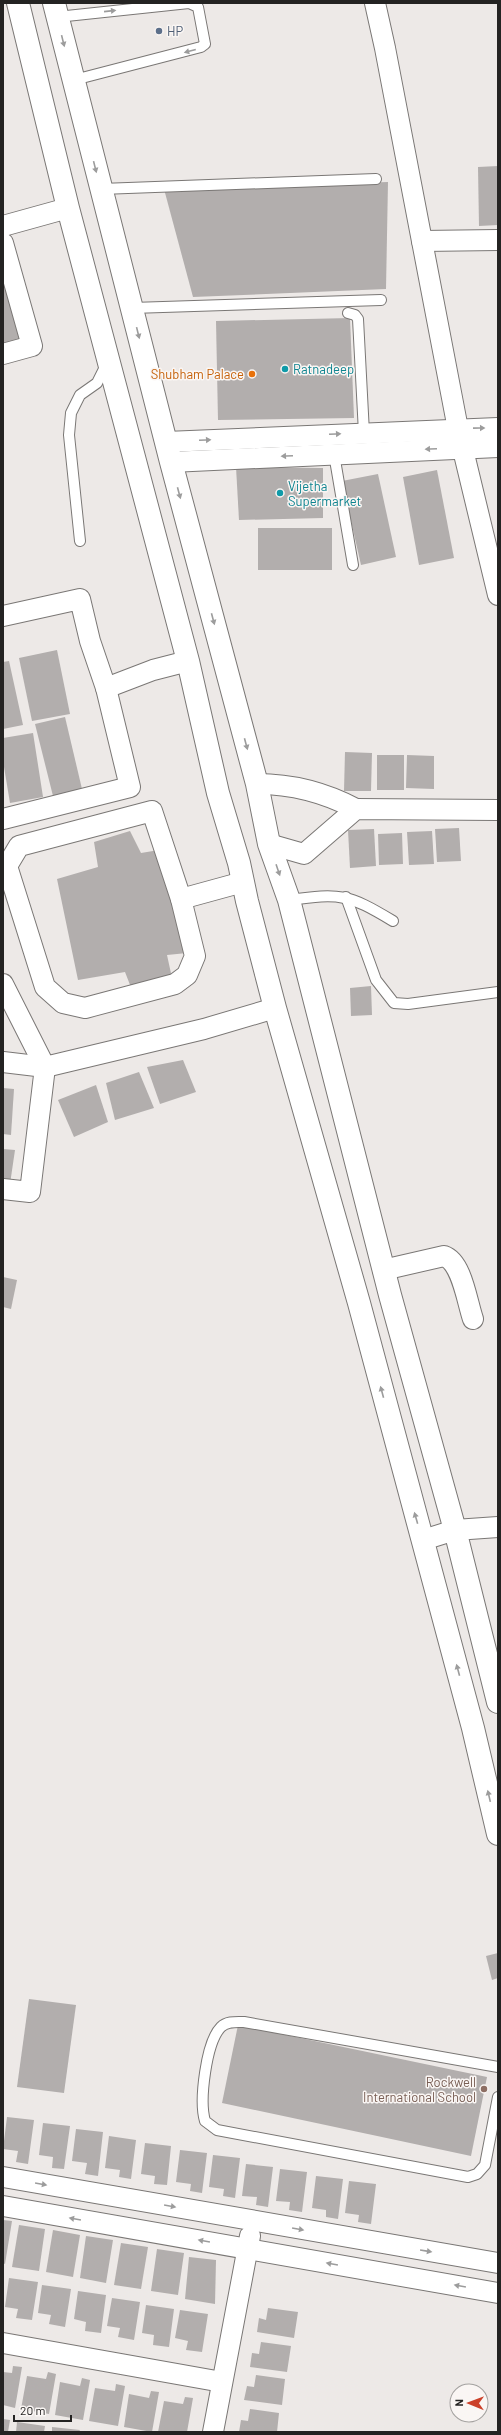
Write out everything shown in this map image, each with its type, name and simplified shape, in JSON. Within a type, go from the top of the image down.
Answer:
[{"type":"main road","points":[[18,3],[68,208],[109,358],[188,661],[218,793],[240,863],[243,882],[275,1008],[423,1540],[473,1728],[498,1834]]},
{"type":"main road","points":[[56,10],[168,452],[257,784],[269,844],[289,900],[383,1270],[455,1530],[498,1702]]},
{"type":"main road","points":[[343,1248],[376,1239]]},
{"type":"street","points":[[375,3],[462,448],[498,595]]},
{"type":"street","points":[[3,226],[68,208]]},
{"type":"street","points":[[422,241],[498,240]]},
{"type":"street","points":[[3,243],[32,346],[3,354]]},
{"type":"street","points":[[168,452],[237,439],[458,428],[498,428]]},
{"type":"street","points":[[237,439],[238,458]]},
{"type":"street","points":[[168,452],[238,458],[498,447]]},
{"type":"street","points":[[3,616],[80,599],[90,640],[106,688],[130,787],[3,819]]},
{"type":"street","points":[[106,688],[153,670],[188,661]]},
{"type":"street","points":[[257,784],[282,784],[330,795],[356,809],[498,810]]},
{"type":"street","points":[[269,844],[304,854],[356,809]]},
{"type":"street","points":[[152,811],[181,900],[195,956],[187,975],[175,984],[85,1008],[63,1003],[45,987],[7,866],[19,846],[152,811]]},
{"type":"street","points":[[181,900],[243,882]]},
{"type":"street","points":[[3,984],[45,1068],[30,1192],[3,1190]]},
{"type":"street","points":[[3,1062],[45,1068],[204,1029],[275,1008]]},
{"type":"street","points":[[383,1270],[444,1256],[451,1259],[457,1267],[473,1319]]},
{"type":"street","points":[[423,1540],[455,1530],[498,1527]]},
{"type":"street","points":[[3,2177],[498,2263]]},
{"type":"street","points":[[3,2206],[498,2293]]},
{"type":"street","points":[[213,2432],[253,2221]]},
{"type":"street","points":[[390,2274],[395,2246]]},
{"type":"street","points":[[3,2343],[222,2382]]},
{"type":"lane","points":[[56,10],[189,3],[198,6],[202,20],[205,44],[201,47],[74,80]]},
{"type":"lane","points":[[101,189],[376,179]]},
{"type":"lane","points":[[132,308],[381,300]]},
{"type":"lane","points":[[348,313],[355,315],[358,321],[364,433]]},
{"type":"lane","points":[[80,541],[69,435],[71,413],[80,395],[97,383],[109,358]]},
{"type":"lane","points":[[334,454],[353,565]]},
{"type":"lane","points":[[289,900],[327,895],[346,897],[364,904],[393,921]]},
{"type":"lane","points":[[346,897],[376,980],[394,1003],[408,1004],[498,992]]},
{"type":"lane","points":[[498,2067],[259,2024],[232,2022],[222,2026],[213,2038],[201,2110],[205,2122],[217,2130],[468,2177],[477,2174],[486,2165],[498,2097]]},
{"type":"building","points":[[498,166],[498,225],[479,226],[478,167]]},
{"type":"building","points":[[388,182],[386,289],[193,297],[164,189]]},
{"type":"building","points":[[3,263],[25,339],[3,345]]},
{"type":"building","name":"Ratnadeep","points":[[350,318],[354,418],[218,420],[216,321]]},
{"type":"building","name":"Vijetha Supermarket","points":[[236,467],[323,468],[323,518],[239,520]]},
{"type":"building","points":[[437,470],[454,558],[419,565],[403,477]]},
{"type":"building","points":[[378,474],[396,557],[361,565],[342,481]]},
{"type":"building","points":[[258,528],[332,528],[332,570],[258,570]]},
{"type":"building","points":[[57,650],[70,714],[32,721],[19,658]]},
{"type":"building","points":[[9,661],[23,725],[3,729],[3,662]]},
{"type":"building","points":[[65,717],[82,789],[53,796],[35,724]]},
{"type":"building","points":[[33,733],[43,797],[10,803],[3,761],[3,738]]},
{"type":"building","points":[[345,752],[372,753],[371,791],[344,791]]},
{"type":"building","points":[[377,755],[404,755],[404,790],[377,790]]},
{"type":"building","points":[[407,755],[434,756],[434,789],[406,788]]},
{"type":"building","points":[[459,828],[461,861],[437,862],[435,829]]},
{"type":"building","points":[[374,829],[376,866],[350,868],[348,830]]},
{"type":"building","points":[[130,831],[141,853],[159,850],[187,953],[167,955],[172,978],[132,990],[125,972],[78,980],[57,879],[98,867],[94,842]]},
{"type":"building","points":[[432,831],[434,864],[409,865],[407,832]]},
{"type":"building","points":[[402,833],[403,864],[379,865],[378,834]]},
{"type":"building","points":[[371,986],[372,1015],[351,1016],[350,988]]},
{"type":"building","points":[[183,1060],[196,1092],[160,1104],[147,1067]]},
{"type":"building","points":[[139,1072],[154,1108],[115,1120],[106,1083]]},
{"type":"building","points":[[96,1085],[108,1122],[74,1137],[58,1100]]},
{"type":"building","points":[[3,1088],[14,1089],[11,1135],[3,1134]]},
{"type":"building","points":[[3,1149],[15,1150],[10,1184],[3,1183]]},
{"type":"building","points":[[3,1277],[17,1280],[11,1309],[3,1307]]},
{"type":"building","points":[[498,1953],[498,1978],[492,1980],[486,1956]]},
{"type":"building","points":[[29,1999],[76,2005],[64,2093],[17,2087]]},
{"type":"building","name":"Rockwell International School","points":[[238,2025],[487,2077],[471,2156],[222,2103]]},
{"type":"building","points":[[7,2117],[34,2120],[28,2164],[16,2162],[18,2151],[3,2149]]},
{"type":"building","points":[[43,2123],[70,2126],[64,2169],[52,2168],[53,2157],[39,2155]]},
{"type":"building","points":[[76,2129],[103,2132],[98,2176],[85,2174],[87,2163],[72,2161]]},
{"type":"building","points":[[109,2136],[136,2140],[131,2179],[119,2177],[120,2170],[105,2168]]},
{"type":"building","points":[[145,2143],[171,2146],[167,2185],[154,2184],[155,2176],[141,2174]]},
{"type":"building","points":[[180,2150],[207,2153],[202,2193],[190,2191],[191,2184],[176,2182]]},
{"type":"building","points":[[213,2155],[240,2158],[235,2198],[223,2196],[224,2189],[209,2187]]},
{"type":"building","points":[[246,2164],[273,2167],[268,2207],[256,2205],[257,2197],[242,2196]]},
{"type":"building","points":[[280,2169],[307,2172],[302,2212],[289,2210],[290,2202],[276,2201]]},
{"type":"building","points":[[316,2176],[343,2179],[338,2219],[326,2217],[326,2210],[312,2208]]},
{"type":"building","points":[[349,2181],[376,2184],[371,2224],[358,2222],[359,2215],[345,2213]]},
{"type":"building","points":[[3,2220],[12,2221],[5,2264],[3,2263]]},
{"type":"building","points":[[19,2225],[45,2229],[39,2271],[12,2267]]},
{"type":"building","points":[[53,2230],[80,2235],[73,2277],[46,2272]]},
{"type":"building","points":[[86,2236],[113,2240],[106,2283],[80,2278]]},
{"type":"building","points":[[121,2243],[148,2247],[141,2289],[114,2285]]},
{"type":"building","points":[[157,2249],[184,2253],[178,2295],[151,2291]]},
{"type":"building","points":[[189,2257],[216,2260],[215,2304],[185,2299]]},
{"type":"building","points":[[9,2278],[38,2282],[32,2320],[16,2318],[18,2309],[5,2307]]},
{"type":"building","points":[[42,2285],[71,2289],[65,2327],[49,2324],[51,2315],[38,2313]]},
{"type":"building","points":[[78,2291],[106,2295],[101,2333],[85,2331],[86,2322],[74,2319]]},
{"type":"building","points":[[112,2298],[140,2302],[134,2340],[118,2337],[120,2328],[107,2326]]},
{"type":"building","points":[[146,2305],[174,2309],[169,2347],[153,2345],[154,2335],[142,2333]]},
{"type":"building","points":[[268,2308],[298,2312],[294,2338],[257,2332],[259,2318],[266,2320]]},
{"type":"building","points":[[180,2310],[208,2314],[202,2352],[186,2350],[188,2341],[175,2338]]},
{"type":"building","points":[[261,2342],[291,2346],[287,2372],[250,2367],[252,2353],[259,2354]]},
{"type":"building","points":[[13,2366],[22,2367],[15,2408],[3,2405],[3,2372],[12,2373]]},
{"type":"building","points":[[48,2372],[56,2374],[49,2414],[21,2409],[27,2376],[46,2379]]},
{"type":"building","points":[[256,2375],[285,2379],[282,2405],[244,2400],[247,2386],[254,2387]]},
{"type":"building","points":[[82,2378],[90,2380],[83,2420],[55,2415],[60,2382],[80,2386]]},
{"type":"building","points":[[116,2384],[125,2386],[118,2426],[89,2421],[95,2388],[115,2391]]},
{"type":"building","points":[[151,2391],[159,2392],[152,2432],[124,2427],[129,2394],[149,2398]]},
{"type":"building","points":[[185,2397],[193,2398],[187,2432],[158,2432],[164,2401],[183,2404]]},
{"type":"building","points":[[250,2409],[279,2413],[277,2432],[239,2432],[241,2420],[248,2421]]},
{"type":"building","points":[[3,2419],[10,2420],[8,2432],[3,2432]]},
{"type":"building","points":[[17,2422],[45,2426],[44,2432],[16,2432]]},
{"type":"building","points":[[52,2427],[80,2430],[79,2432],[52,2432]]},
{"type":"place","name":"HP","points":[[159,31]]},
{"type":"place","name":"Ratnadeep","points":[[285,369]]},
{"type":"place","name":"Shubham Palace","points":[[252,374]]},
{"type":"place","name":"Vijetha Supermarket","points":[[280,493]]},
{"type":"place","name":"Rockwell International School","points":[[484,2089]]}]
